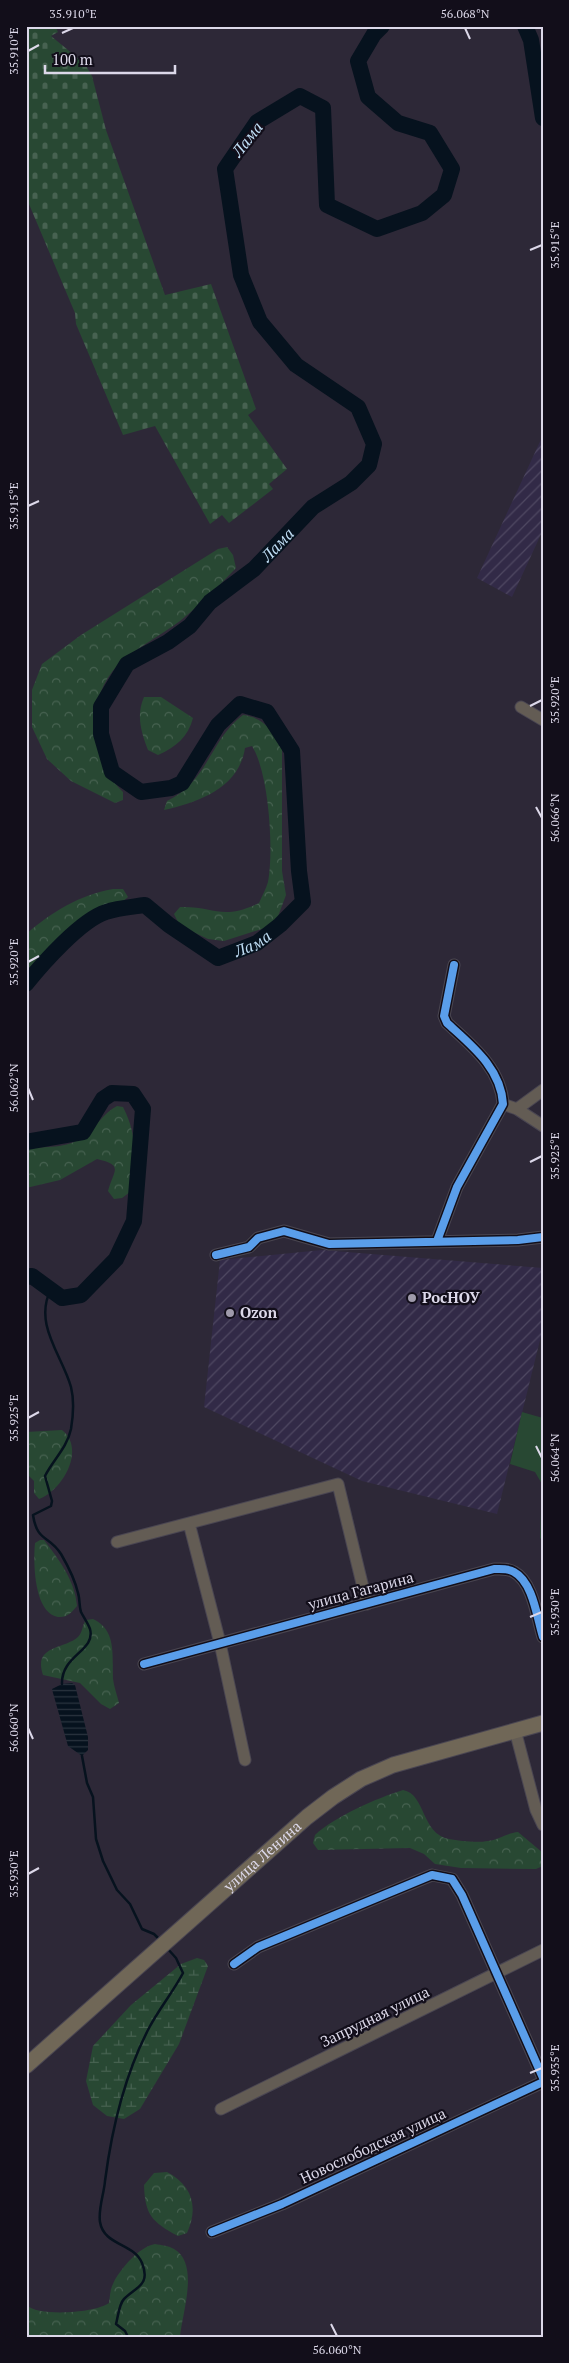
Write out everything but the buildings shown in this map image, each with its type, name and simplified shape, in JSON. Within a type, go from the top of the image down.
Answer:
[{"type":"main road","name":"улица Ленина","points":[[26,2066],[307,1817],[333,1797],[361,1779],[393,1765],[543,1723]]},
{"type":"street","points":[[521,707],[543,720]]},
{"type":"street","points":[[437,1242],[457,1187],[503,1104],[499,1085],[483,1056],[446,1023],[444,1016],[454,965]]},
{"type":"street","points":[[517,1109],[543,1090]]},
{"type":"street","points":[[503,1104],[517,1109],[543,1126]]},
{"type":"street","points":[[216,1255],[249,1247],[258,1238],[284,1231],[329,1244],[518,1240],[543,1237]]},
{"type":"street","points":[[117,1542],[338,1484],[368,1604]]},
{"type":"street","points":[[189,1523],[220,1643],[245,1760]]},
{"type":"street","name":"улица Гагарина","points":[[144,1664],[494,1569],[507,1569],[522,1578],[543,1637]]},
{"type":"street","points":[[515,1730],[536,1810],[543,1825]]},
{"type":"street","points":[[234,1964],[258,1947],[432,1875],[452,1879],[458,1887],[543,2078]]},
{"type":"street","name":"Запрудная улица","points":[[221,2109],[543,1950]]},
{"type":"street","name":"Новослободская улица","points":[[212,2232],[282,2204],[543,2082]]},
{"type":"shaded area","points":[[543,435],[543,530],[512,597],[477,578]]},
{"type":"shaded area","points":[[322,1250],[543,1268],[543,1328],[497,1514],[362,1481],[204,1407],[220,1260]]},
{"type":"green space","points":[[55,26],[58,32],[51,36],[85,64],[92,76],[106,130],[165,295],[211,284],[256,409],[248,415],[287,469],[269,484],[273,489],[229,523],[222,515],[210,524],[155,426],[123,435],[76,324],[75,313],[26,197],[26,27]]},
{"type":"green space","points":[[227,547],[233,555],[236,568],[195,609],[118,665],[107,679],[100,695],[96,712],[95,730],[98,747],[103,764],[123,792],[123,800],[115,803],[71,781],[47,759],[32,727],[32,690],[42,664],[81,635],[218,549]]},
{"type":"green space","points":[[144,697],[161,697],[193,718],[188,731],[180,741],[158,755],[148,750],[142,730],[140,710]]},
{"type":"green space","points":[[243,715],[257,719],[267,726],[282,749],[282,871],[286,895],[277,919],[265,928],[224,941],[208,939],[191,931],[179,924],[174,914],[180,907],[227,912],[259,903],[268,882],[270,832],[263,774],[252,746],[245,748],[235,773],[215,791],[191,803],[164,810],[167,801],[181,793],[192,783],[201,772],[223,735]]},
{"type":"green space","points":[[113,889],[123,889],[128,897],[121,903],[81,919],[26,971],[26,934],[77,900]]},
{"type":"green space","points":[[117,1106],[123,1107],[133,1139],[134,1159],[130,1192],[122,1198],[114,1199],[108,1191],[115,1169],[114,1166],[97,1159],[60,1180],[26,1188],[26,1149],[70,1144],[77,1141]]},
{"type":"green space","points":[[522,1412],[543,1418],[543,1541],[540,1538],[542,1484],[535,1472],[510,1464]]},
{"type":"green space","points":[[62,1430],[69,1438],[72,1458],[63,1478],[56,1487],[39,1499],[34,1493],[34,1481],[26,1473],[26,1432]]},
{"type":"green space","points":[[44,1540],[55,1555],[70,1579],[76,1597],[77,1606],[64,1617],[58,1617],[50,1613],[44,1607],[40,1597],[35,1574],[34,1552],[35,1543]]},
{"type":"green space","points":[[93,1619],[106,1630],[112,1644],[113,1679],[119,1703],[110,1709],[101,1704],[80,1683],[43,1675],[41,1665],[42,1658],[46,1653],[78,1637],[86,1620]]},
{"type":"green space","points":[[403,1790],[410,1793],[416,1799],[433,1830],[440,1836],[453,1840],[479,1842],[518,1832],[543,1853],[543,1866],[536,1869],[461,1868],[435,1864],[424,1854],[410,1848],[318,1850],[313,1843],[315,1835],[344,1815]]},
{"type":"green space","points":[[197,1958],[204,1960],[208,1966],[179,2044],[140,2109],[124,2119],[107,2116],[93,2105],[86,2081],[93,2046],[131,2005],[181,1964]]},
{"type":"green space","points":[[167,2172],[182,2183],[191,2198],[193,2206],[191,2223],[187,2233],[178,2236],[156,2222],[148,2211],[146,2204],[144,2185],[154,2173]]},
{"type":"green space","points":[[155,2244],[174,2249],[182,2256],[186,2266],[188,2290],[180,2337],[26,2337],[26,2305],[42,2311],[67,2312],[92,2309],[109,2303],[112,2286],[125,2266],[143,2249]]},
{"type":"water","points":[[72,1683],[75,1685],[88,1737],[88,1750],[82,1756],[68,1746],[52,1689],[62,1684]]},
{"type":"waterway","name":"Лама","points":[[26,984],[52,954],[74,933],[106,912],[145,905],[169,925],[218,958],[257,943],[280,925],[303,902],[299,871],[292,751],[267,712],[240,704],[218,725],[182,783],[171,788],[141,792],[112,772],[101,734],[101,707],[127,664],[168,642],[190,626],[210,602],[254,569],[313,507],[351,483],[369,465],[374,444],[358,407],[296,365],[260,322],[241,275],[225,169],[257,122],[300,96],[323,108],[327,205],[377,229],[422,213],[444,195],[452,169],[430,133],[398,123],[368,97],[358,61],[374,34],[382,26]]},
{"type":"waterway","name":"Лама","points":[[525,26],[531,40],[543,118]]},
{"type":"waterway","name":"Лама","points":[[26,1142],[83,1132],[103,1099],[112,1093],[133,1094],[143,1109],[134,1221],[116,1259],[81,1295],[62,1298],[32,1276],[26,1277]]},
{"type":"waterway","points":[[51,1289],[46,1302],[45,1315],[51,1339],[71,1387],[73,1402],[72,1419],[69,1436],[45,1476],[52,1501],[51,1506],[33,1515],[37,1530],[57,1548],[69,1568],[79,1595],[81,1612],[90,1629],[88,1643],[67,1666],[63,1674],[62,1684]]},
{"type":"waterway","points":[[82,1756],[87,1783],[93,1797],[96,1839],[103,1861],[117,1890],[130,1904],[142,1929],[154,1934],[160,1940]]},
{"type":"waterway","points":[[128,2337],[125,2331],[116,2324],[119,2311],[124,2299],[141,2285],[145,2276],[144,2270],[138,2256],[107,2236],[100,2222],[100,2212],[111,2141],[126,2083],[149,2028],[183,1973],[176,1958],[167,1948]]},
{"type":"cycle path","points":[[437,1241],[457,1187],[503,1104],[501,1091],[491,1068],[475,1049],[447,1023],[444,1016],[454,965]]},
{"type":"cycle path","points":[[216,1255],[249,1247],[258,1238],[284,1231],[329,1244],[518,1240],[543,1237]]},
{"type":"cycle path","points":[[144,1664],[494,1569],[512,1571],[526,1584],[543,1637]]},
{"type":"cycle path","points":[[234,1964],[258,1947],[432,1875],[452,1879],[462,1895],[543,2078]]},
{"type":"cycle path","points":[[212,2232],[282,2204],[543,2082]]},
{"type":"place","name":"РосНОУ","points":[[412,1298]]},
{"type":"place","name":"Ozon","points":[[230,1313]]}]
